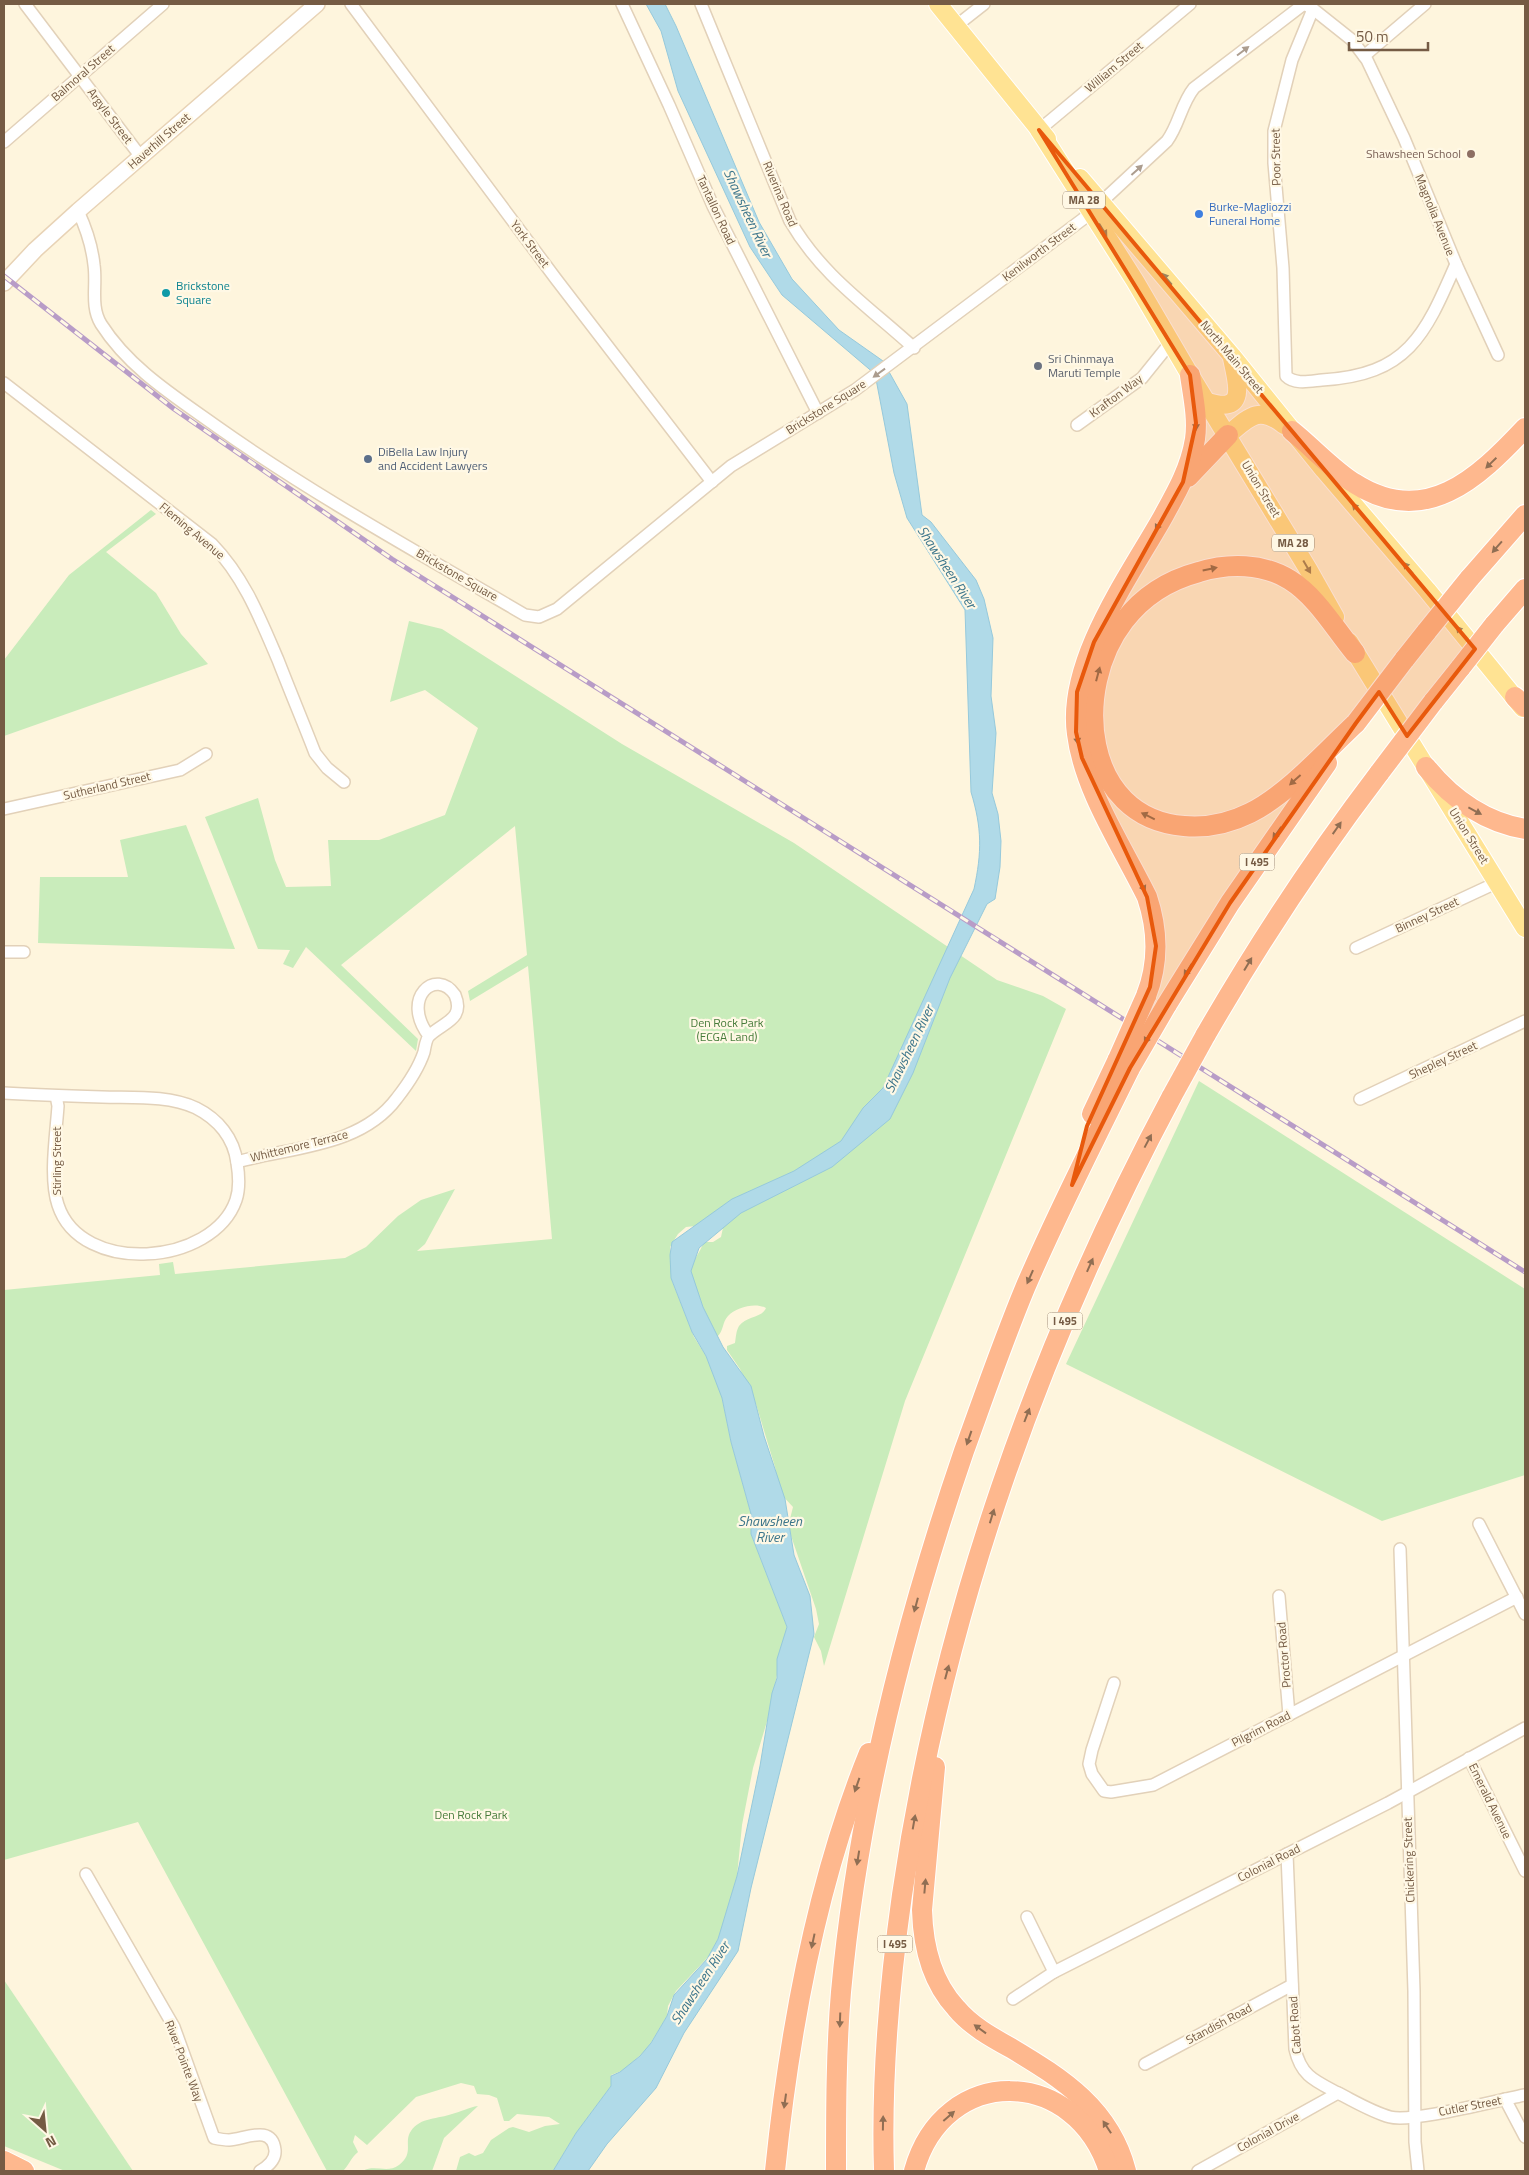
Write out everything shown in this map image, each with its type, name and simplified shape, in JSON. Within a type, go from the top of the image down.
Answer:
[{"type":"highway","points":[[836,2171],[842,1986],[860,1851],[884,1725],[928,1558],[996,1359],[1072,1185],[1087,1126],[1124,1064],[1146,996],[1156,957],[1156,936],[1153,916],[1147,897],[1086,772],[1076,732],[1076,705],[1080,679],[1094,642],[1183,482],[1194,446],[1196,429],[1190,375]]},
{"type":"highway","points":[[1292,431],[1358,486],[1381,496],[1416,500],[1440,495],[1464,484],[1484,470],[1525,428]]},
{"type":"highway","points":[[1183,482],[1228,435]]},
{"type":"highway","name":"I 495","points":[[1124,1064],[1166,1006],[1264,851],[1356,723],[1469,579],[1525,515]]},
{"type":"highway","points":[[1355,653],[1312,600],[1291,581],[1258,568],[1238,566],[1215,568],[1192,574],[1160,588],[1133,611],[1117,631],[1105,654],[1096,678],[1093,704],[1094,733],[1099,758],[1115,789],[1134,808],[1148,818],[1168,824],[1189,827],[1230,821],[1258,809],[1285,789],[1356,723]]},
{"type":"highway","name":"I 495","points":[[884,2171],[882,2127],[890,1983],[909,1848],[935,1719],[966,1602],[1010,1460],[1042,1375],[1125,1184],[1205,1036],[1272,924],[1339,825],[1433,702],[1525,589]]},
{"type":"highway","points":[[1426,767],[1449,793],[1467,806],[1491,818],[1525,829]]},
{"type":"highway","points":[[935,1719],[933,1802],[922,1910],[922,1931],[930,1964],[946,1996],[968,2020],[982,2031],[1054,2075],[1092,2106],[1110,2131],[1126,2171]]},
{"type":"highway","points":[[775,2171],[797,2019],[816,1924],[850,1805],[872,1746],[884,1725]]},
{"type":"highway","points":[[914,2171],[922,2150],[947,2117],[964,2103],[980,2095],[1008,2091],[1041,2096],[1057,2103],[1074,2115],[1086,2126],[1097,2143],[1109,2171]]},
{"type":"highway","points":[[4,2161],[24,2171]]},
{"type":"main road","name":"Haverhill Street","points":[[4,283],[35,250],[78,211],[317,4]]},
{"type":"main road","name":"MA 28","points":[[938,4],[1039,130]]},
{"type":"main road","name":"Union Street","points":[[1039,130],[1096,207],[1190,375],[1308,569],[1355,653],[1525,928]]},
{"type":"main road","name":"North Main Street","points":[[1096,207],[1232,356],[1292,431],[1522,705]]},
{"type":"main road","points":[[1208,402],[1223,406],[1231,403],[1236,398],[1238,385],[1232,356]]},
{"type":"main road","points":[[1228,435],[1250,417],[1260,414],[1275,418],[1292,431]]},
{"type":"street","name":"Argyle Street","points":[[25,4],[141,157]]},
{"type":"street","name":"Balmoral Street","points":[[4,142],[163,4]]},
{"type":"street","name":"York Street","points":[[351,4],[533,248],[712,482]]},
{"type":"street","name":"Tantallon Road","points":[[622,4],[652,66],[713,206],[818,414]]},
{"type":"street","name":"Riverina Road","points":[[701,4],[797,234],[826,271],[914,348]]},
{"type":"street","points":[[956,26],[984,4]]},
{"type":"street","name":"William Street","points":[[1039,130],[1190,4]]},
{"type":"street","points":[[1367,54],[1425,4]]},
{"type":"street","name":"Kenilworth Street","points":[[914,348],[1096,207],[1166,142],[1174,130],[1183,105],[1194,88],[1307,6]]},
{"type":"street","name":"Magnolia Avenue","points":[[1307,6],[1352,40],[1367,54],[1456,264],[1498,355]]},
{"type":"street","name":"Poor Street","points":[[1307,6],[1286,77],[1274,137],[1283,268],[1285,371],[1289,379],[1296,382],[1328,380],[1362,374],[1398,358],[1425,329],[1456,264]]},
{"type":"street","name":"Brickstone Square","points":[[78,211],[86,227],[95,265],[96,313],[116,343],[139,370],[265,460],[357,518],[526,615],[539,617],[557,609],[737,462],[818,414],[914,348]]},
{"type":"street","name":"Krafton Way","points":[[1077,424],[1142,378],[1171,342]]},
{"type":"street","name":"Fleming Avenue","points":[[4,382],[212,544],[228,561],[246,587],[263,623],[316,753],[327,768],[344,782]]},
{"type":"street","name":"Sutherland Street","points":[[4,809],[180,770],[206,754]]},
{"type":"street","name":"Binney Street","points":[[1356,948],[1498,882]]},
{"type":"street","points":[[4,952],[24,952]]},
{"type":"street","points":[[434,985],[442,985],[455,995],[458,1009],[452,1019],[429,1036],[420,1024],[417,1008],[419,996],[425,989],[434,985]]},
{"type":"street","name":"Shepley Street","points":[[1360,1099],[1525,1021]]},
{"type":"street","name":"Whittemore Terrace","points":[[237,1162],[334,1140],[365,1126],[393,1103],[408,1084],[420,1064],[429,1036]]},
{"type":"street","name":"Stirling Street","points":[[4,1093],[160,1099],[194,1107],[213,1118],[226,1133],[236,1150],[239,1177],[236,1200],[227,1216],[205,1238],[190,1245],[174,1249],[133,1254],[111,1252],[90,1244],[68,1225],[58,1205],[55,1185],[58,1106],[56,1096]]},
{"type":"street","points":[[1479,1524],[1525,1614]]},
{"type":"street","name":"Chickering Street","points":[[1400,1549],[1418,2171]]},
{"type":"street","name":"Proctor Road","points":[[1279,1596],[1289,1715]]},
{"type":"street","name":"Pilgrim Road","points":[[1114,1683],[1089,1764],[1095,1782],[1104,1790],[1111,1792],[1153,1785],[1517,1597]]},
{"type":"street","name":"Colonial Road","points":[[1013,1999],[1054,1972],[1406,1793],[1525,1728]]},
{"type":"street","name":"Emerald Avenue","points":[[1469,1758],[1525,1871]]},
{"type":"street","name":"Cabot Road","points":[[1287,1854],[1292,1985],[1298,2062],[1304,2073],[1338,2093],[1391,2117],[1415,2116]]},
{"type":"street","name":"River Pointe Way","points":[[86,1874],[174,2027],[214,2138],[229,2140],[254,2134],[263,2134],[271,2140],[275,2149],[275,2156],[271,2163],[260,2171]]},
{"type":"street","points":[[1027,1917],[1054,1972]]},
{"type":"street","name":"Standish Road","points":[[1145,2064],[1292,1985]]},
{"type":"street","name":"Colonial Drive","points":[[1198,2171],[1338,2093]]},
{"type":"street","name":"Cutler Street","points":[[1415,2116],[1525,2095]]},
{"type":"street","points":[[1505,2099],[1525,2137]]},
{"type":"highlighted area","points":[[1039,130],[1475,649],[1407,736],[1379,692],[1230,903],[1130,1068],[1072,1185],[1087,1126],[1150,987],[1156,946],[1147,897],[1082,758],[1076,732],[1077,692],[1094,642],[1183,482],[1196,423],[1190,375]]},
{"type":"green space","points":[[151,510],[156,514],[106,552],[156,593],[181,634],[208,664],[4,736],[4,660],[69,575]]},
{"type":"green space","points":[[409,621],[442,629],[622,744],[794,843],[997,980],[1043,996],[1066,1009],[905,1401],[824,1666],[821,1651],[814,1637],[819,1624],[816,1609],[788,1527],[793,1507],[780,1493],[775,1467],[756,1404],[740,1369],[727,1350],[727,1346],[735,1343],[739,1326],[746,1320],[761,1314],[766,1308],[757,1305],[746,1306],[736,1310],[726,1318],[717,1337],[711,1330],[698,1293],[688,1274],[704,1242],[713,1242],[721,1237],[724,1223],[686,1227],[678,1234],[670,1247],[672,1281],[694,1337],[706,1356],[721,1393],[731,1442],[751,1514],[751,1534],[787,1627],[768,1718],[753,1768],[742,1825],[737,1876],[720,1935],[709,1956],[676,1991],[668,2006],[667,2016],[647,2049],[624,2070],[611,2075],[611,2086],[576,2133],[553,2171],[456,2171],[460,2157],[469,2153],[475,2156],[483,2153],[491,2140],[509,2128],[513,2127],[529,2132],[545,2126],[560,2124],[549,2117],[517,2114],[509,2121],[504,2121],[497,2098],[477,2094],[474,2086],[461,2083],[416,2097],[367,2145],[355,2135],[353,2142],[358,2152],[345,2169],[343,2171],[327,2171],[138,1822],[4,1860],[4,1290],[160,1275],[159,1264],[173,1262],[175,1274],[345,1258],[366,1247],[398,1216],[421,1200],[455,1189],[425,1244],[417,1251],[552,1239],[528,966],[470,1001],[468,991],[527,955],[515,826],[341,965],[418,1039],[416,1051],[306,947],[293,968],[283,964],[290,950],[258,949],[205,817],[258,798],[275,860],[286,887],[331,886],[328,840],[379,840],[445,815],[478,728],[425,690],[390,702]]},
{"type":"green space","points":[[186,825],[235,949],[38,943],[40,877],[128,877],[120,840]]},
{"type":"green space","points":[[1199,1081],[1525,1289],[1525,1475],[1382,1521],[1066,1364]]},
{"type":"green space","points":[[4,1980],[133,2171],[65,2171],[4,2146]]},
{"type":"green space","points":[[478,2106],[444,2138],[432,2171],[363,2171],[372,2168],[390,2169],[404,2161],[408,2152],[409,2135],[419,2123]]},
{"type":"water","name":"Shawsheen River","points":[[646,4],[665,4],[759,222],[792,279],[839,330],[883,361],[907,404],[922,515],[931,522],[976,580],[984,599],[993,638],[991,696],[996,733],[992,793],[998,814],[1001,841],[1000,867],[995,899],[987,904],[950,978],[913,1073],[890,1119],[832,1167],[741,1213],[699,1248],[691,1271],[703,1307],[723,1347],[751,1386],[764,1436],[785,1499],[794,1555],[810,1596],[814,1634],[751,1888],[738,1951],[684,2033],[656,2088],[607,2144],[588,2171],[553,2171],[576,2133],[611,2086],[611,2076],[620,2072],[640,2056],[651,2043],[667,2016],[674,1995],[707,1959],[718,1939],[737,1876],[760,1766],[772,1693],[777,1678],[777,1659],[787,1627],[751,1534],[751,1514],[731,1442],[722,1398],[706,1356],[692,1332],[671,1278],[670,1255],[672,1242],[732,1199],[794,1171],[841,1141],[863,1108],[883,1088],[974,889],[980,840],[975,805],[971,792],[965,610],[907,518],[894,473],[875,374],[782,295],[750,247],[678,91],[661,31]]},
{"type":"railway","points":[[4,276],[174,409],[392,559],[1525,1272]]},
{"type":"place","name":"Shawsheen School","points":[[1471,154]]},
{"type":"place","name":"Burke-Magliozzi Funeral Home","points":[[1199,214]]},
{"type":"place","name":"Brickstone Square","points":[[166,293]]},
{"type":"place","name":"Sri Chinmaya Maruti Temple","points":[[1038,366]]},
{"type":"place","name":"DiBella Law Injury and Accident Lawyers","points":[[368,459]]},
{"type":"park label","name":"Den Rock Park (ECGA Land)","points":[[727,1030]]},
{"type":"park label","name":"Den Rock Park","points":[[471,1815]]}]
